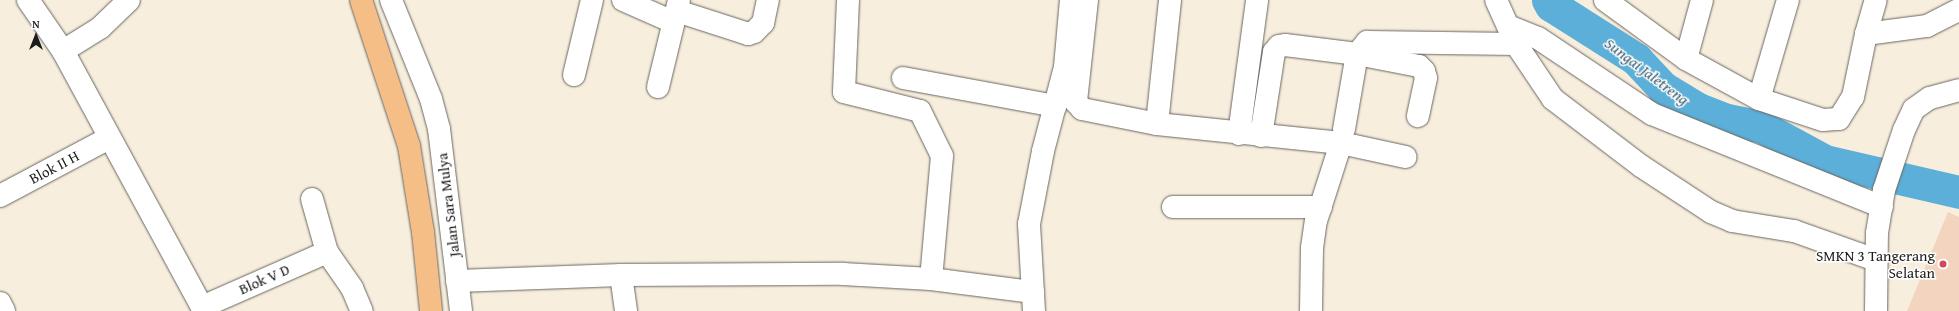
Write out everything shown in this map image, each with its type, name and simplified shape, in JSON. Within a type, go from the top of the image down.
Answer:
[{"type":"main road","points":[[361,0],[409,146],[423,232],[431,311]]},
{"type":"street","points":[[28,0],[63,52],[109,138],[183,269],[203,309]]},
{"type":"street","points":[[63,52],[100,28],[129,0]]},
{"type":"street","name":"Jalan Sara Mulya","points":[[391,0],[430,99],[445,164],[461,311]]},
{"type":"street","points":[[574,75],[592,0]]},
{"type":"street","points":[[623,0],[676,11],[748,34],[754,32],[763,23],[768,0]]},
{"type":"street","points":[[848,0],[844,92],[920,111],[942,156],[930,279]]},
{"type":"street","points":[[457,282],[622,275],[843,274],[930,279],[1033,301],[1029,224],[1065,67],[1070,0]]},
{"type":"street","points":[[1087,0],[1076,102],[1078,107],[1157,124],[1239,134],[1261,136],[1342,136],[1405,157]]},
{"type":"street","points":[[1157,124],[1170,0]]},
{"type":"street","points":[[1239,134],[1257,0]]},
{"type":"street","points":[[1496,0],[1512,35],[1553,99],[1641,166],[1711,212],[1732,221],[1816,237],[1876,260]]},
{"type":"street","points":[[1686,59],[1702,0]]},
{"type":"street","points":[[1759,99],[1788,0]]},
{"type":"street","points":[[1612,3],[1656,34],[1686,59],[1759,99],[1823,120],[1839,119],[1853,97],[1866,34],[1876,0]]},
{"type":"street","points":[[1866,34],[1927,26],[1959,10]]},
{"type":"street","points":[[658,87],[676,11]]},
{"type":"street","points":[[1311,311],[1312,248],[1321,207],[1342,136],[1357,54],[1367,42],[1512,35],[1538,38],[1652,114],[1883,198]]},
{"type":"street","points":[[1261,136],[1274,52],[1279,46],[1357,54],[1422,68],[1426,78],[1418,116]]},
{"type":"street","points":[[903,78],[1055,106]]},
{"type":"street","points":[[1876,311],[1876,233],[1883,198],[1904,130],[1914,108],[1930,98],[1959,90]]},
{"type":"street","name":"Blok II H","points":[[0,196],[109,138]]},
{"type":"street","points":[[312,199],[327,252],[352,288],[362,311]]},
{"type":"street","points":[[1173,207],[1321,207]]},
{"type":"street","name":"Blok V D","points":[[203,309],[327,252]]},
{"type":"street","points":[[622,275],[626,311]]},
{"type":"street","points":[[0,303],[4,311]]},
{"type":"shaded area","name":"SMKN 3 Tangerang Selatan","points":[[1948,212],[1959,217],[1959,311],[1907,311]]},
{"type":"waterway","name":"Sungai Jaletreng","points":[[1548,0],[1551,5],[1636,59],[1662,87],[1698,109],[1727,120],[1762,127],[1825,161],[1959,192]]},
{"type":"place","name":"SMKN 3 Tangerang Selatan","points":[[1943,264]]}]
